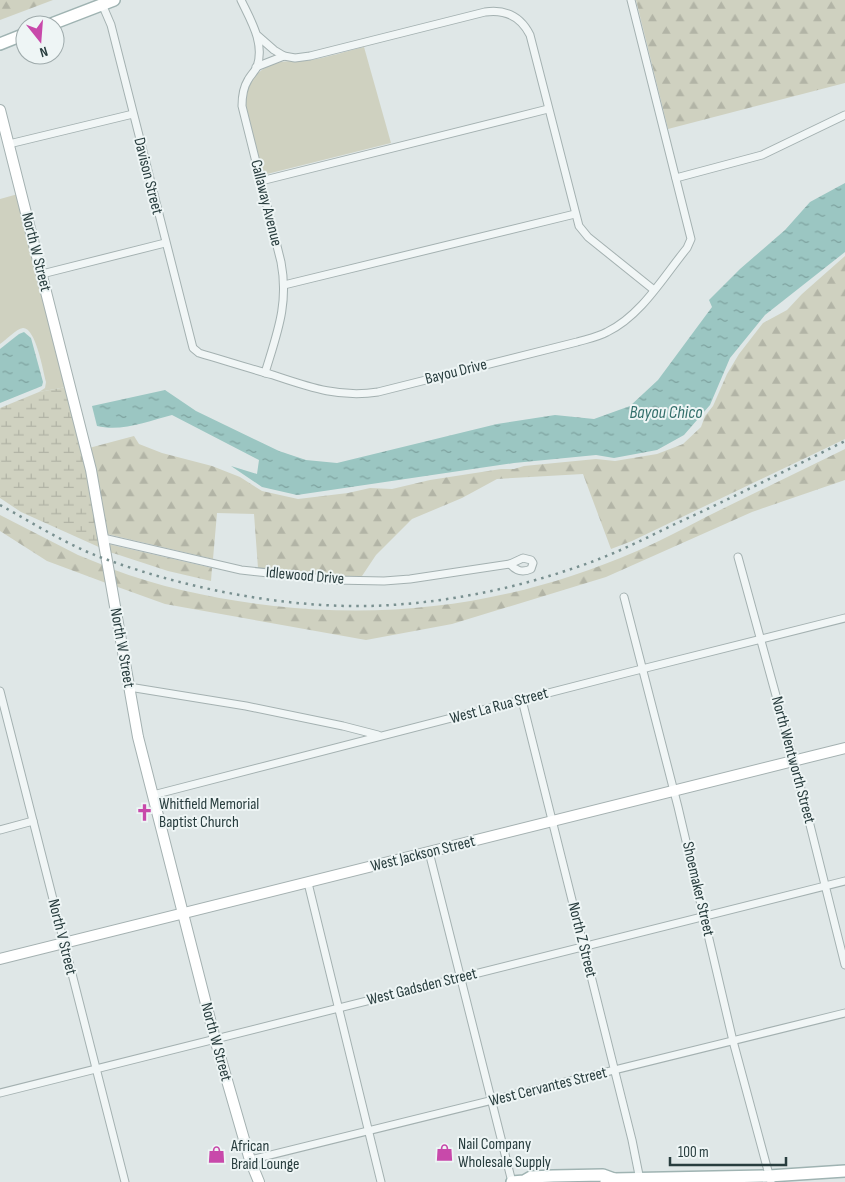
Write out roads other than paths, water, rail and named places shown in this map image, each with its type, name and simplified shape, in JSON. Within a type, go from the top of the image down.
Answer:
[{"type":"main road","points":[[65,19],[114,0]]},
{"type":"main road","points":[[0,44],[15,38]]},
{"type":"main road","name":"North W Street","points":[[0,110],[91,470],[138,736],[215,1039],[250,1160],[259,1182]]},
{"type":"main road","name":"West Jackson Street","points":[[0,960],[845,748]]},
{"type":"main road","points":[[512,1182],[525,1182],[531,1177],[553,1176],[603,1175],[610,1181],[770,1179],[845,1172]]},
{"type":"street","name":"Callaway Avenue","points":[[241,0],[258,36],[259,48],[256,67],[246,82],[242,106],[281,262],[284,285],[282,314],[265,373]]},
{"type":"street","points":[[631,0],[676,178],[762,155],[845,116]]},
{"type":"street","name":"Davison Street","points":[[102,4],[111,25],[132,114],[193,348]]},
{"type":"street","points":[[256,67],[284,56],[294,58],[310,56],[485,12],[502,12],[514,16],[530,35],[579,226],[585,235],[654,290]]},
{"type":"street","name":"Callaway Avenue","points":[[258,36],[284,56]]},
{"type":"street","points":[[261,181],[548,109]]},
{"type":"street","points":[[9,144],[132,114]]},
{"type":"street","name":"Bayou Drive","points":[[193,348],[199,352],[265,373],[335,393],[360,394],[378,392],[599,336],[628,319],[654,290],[687,248],[691,240],[676,178]]},
{"type":"street","points":[[284,285],[575,214]]},
{"type":"street","points":[[42,274],[165,243]]},
{"type":"street","name":"Idlewood Drive","points":[[103,538],[241,570],[334,580],[384,581],[410,579],[510,564]]},
{"type":"street","name":"North Wentworth Street","points":[[738,557],[794,761],[845,965]]},
{"type":"street","name":"Shoemaker Street","points":[[624,597],[770,1179]]},
{"type":"street","name":"West La Rua Street","points":[[153,794],[845,618]]},
{"type":"street","points":[[128,686],[256,708],[380,735]]},
{"type":"street","name":"North V Street","points":[[0,695],[125,1182]]},
{"type":"street","name":"North Z Street","points":[[522,700],[615,1070],[640,1180]]},
{"type":"street","points":[[0,830],[33,822]]},
{"type":"street","points":[[429,852],[512,1182]]},
{"type":"street","name":"West Gadsden Street","points":[[0,1093],[845,881]]},
{"type":"street","points":[[308,883],[381,1182]]},
{"type":"street","name":"West Cervantes Street","points":[[250,1160],[845,1013]]},
{"type":"water","name":"Bayou Chico","points":[[845,183],[845,252],[765,315],[730,358],[710,405],[684,435],[657,450],[614,458],[596,455],[514,463],[297,495],[262,487],[231,466],[257,474],[259,460],[172,415],[125,427],[97,426],[92,406],[165,390],[196,411],[279,451],[306,460],[337,463],[497,424],[555,415],[594,419],[630,406],[658,380],[712,307],[709,300],[740,269],[785,230],[810,202]]},
{"type":"water","points":[[24,332],[31,338],[43,382],[42,386],[0,403],[0,349]]},
{"type":"railway","points":[[0,505],[66,542],[94,555],[176,581],[284,602],[320,605],[391,605],[439,600],[511,587],[592,562],[718,504],[845,441]]},
{"type":"place","name":"Whitfield Memorial Baptist Church","points":[[145,813]]},
{"type":"place","name":"Nail Company Wholesale Supply","points":[[444,1153]]},
{"type":"place","name":"African Braid Lounge","points":[[217,1155]]}]
